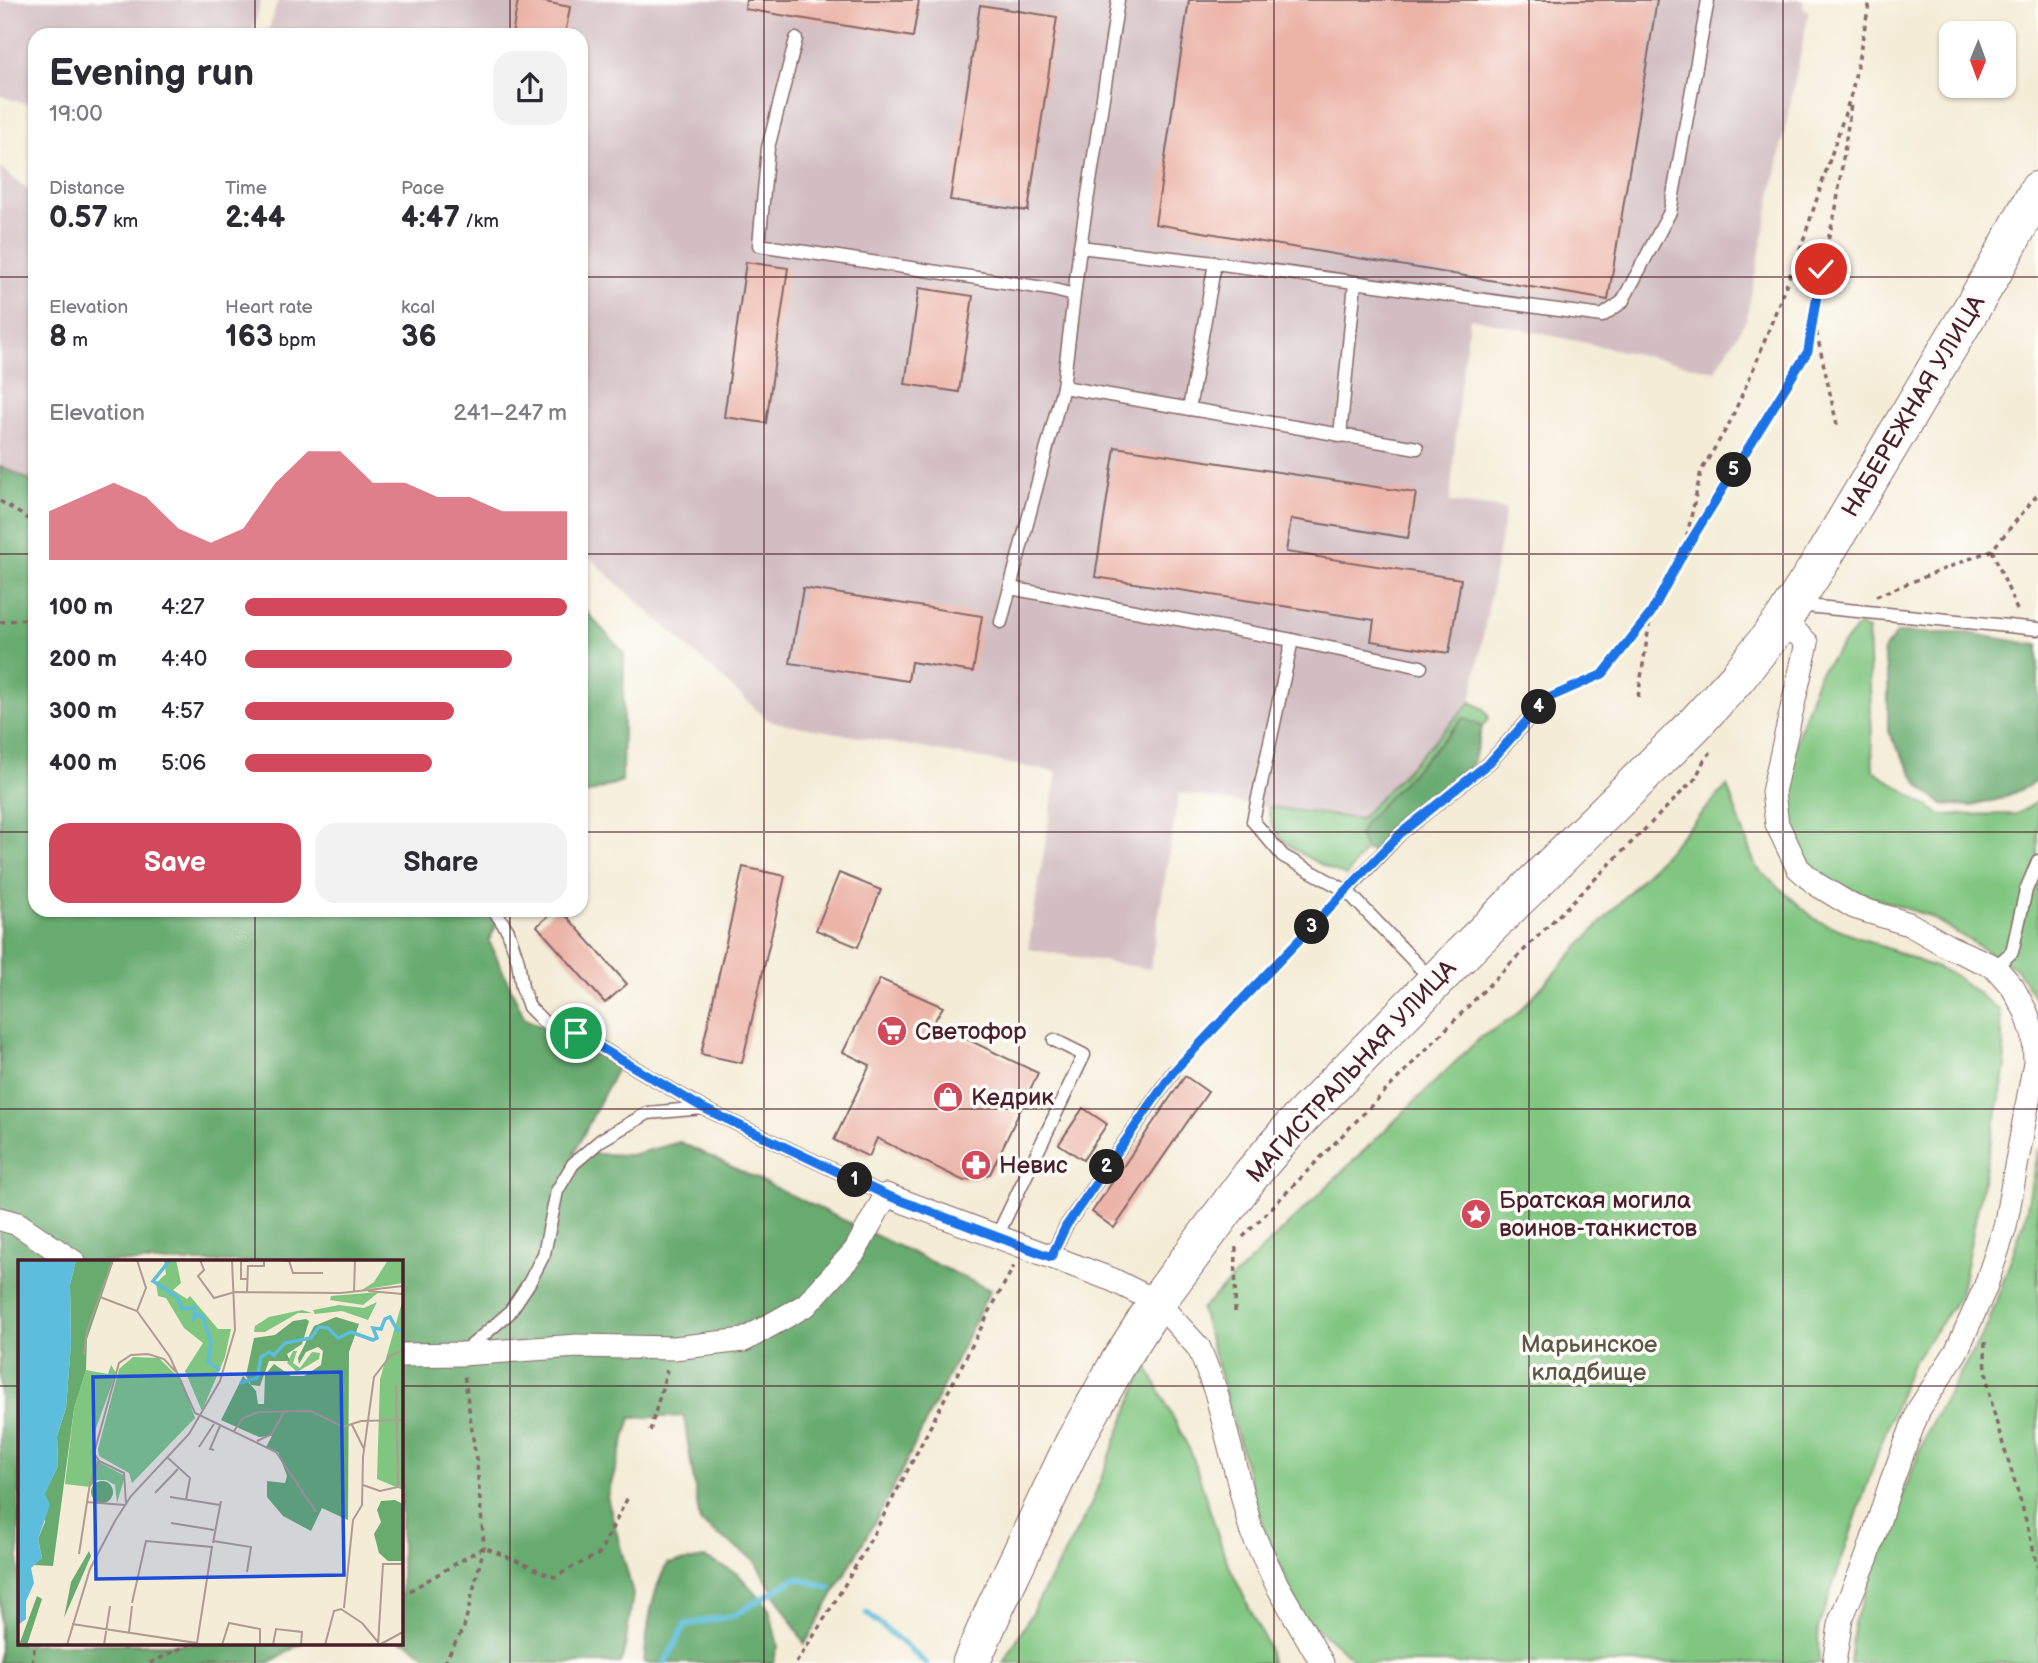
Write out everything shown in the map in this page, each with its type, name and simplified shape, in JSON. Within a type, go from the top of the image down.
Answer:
[{"type":"main road","name":"НАБЕРЕЖНАЯ УЛИЦА","points":[[1788,612],[1875,472],[1994,271],[2038,190]]},
{"type":"main road","name":"МАГИСТРАЛЬНАЯ УЛИЦА","points":[[971,1663],[1074,1442],[1116,1367],[1157,1302],[1251,1175],[1291,1128],[1434,982],[1694,725],[1737,678],[1788,612]]},
{"type":"street","points":[[1788,612],[1807,643],[1773,792],[1777,824],[1798,867],[1816,884],[1854,907],[1909,924],[1950,947],[1995,967],[2013,988],[2026,1012],[2034,1036],[2035,1062],[2005,1227],[1985,1288],[1956,1352],[1919,1409],[1867,1557],[1841,1619],[1833,1663]]},
{"type":"street","points":[[402,1355],[578,1346],[674,1348],[744,1340],[806,1305],[855,1251],[886,1195],[1113,1280],[1157,1302],[1199,1348],[1216,1392],[1251,1530],[1277,1586],[1322,1663]]},
{"type":"street","points":[[0,1219],[18,1224],[71,1260]]},
{"type":"street","points":[[1308,1638],[1329,1663]]},
{"type":"lane","points":[[1001,622],[1063,387],[1080,247],[1118,0]]},
{"type":"lane","points":[[1080,247],[1215,262],[1602,316],[1622,302],[1670,212],[1708,0]]},
{"type":"lane","points":[[796,39],[768,148],[759,245],[1050,289],[1074,295]]},
{"type":"lane","points":[[1189,409],[1215,262]]},
{"type":"lane","points":[[1340,436],[1355,283]]},
{"type":"lane","points":[[1063,387],[1417,448]]},
{"type":"lane","points":[[1010,588],[1292,640],[1421,667]]},
{"type":"lane","points":[[1788,612],[1840,610],[2038,629]]},
{"type":"lane","points":[[1292,640],[1253,821],[1283,856],[1347,891],[1434,982]]},
{"type":"lane","points":[[1347,891],[1401,833],[1490,762],[1546,699]]},
{"type":"lane","points":[[1995,967],[2012,952],[2026,890],[2038,861]]},
{"type":"lane","points":[[499,917],[508,931],[518,961],[528,1007],[544,1022],[576,1033],[703,1108],[886,1195]]},
{"type":"lane","points":[[997,1236],[1084,1055],[1054,1040]]},
{"type":"lane","points":[[1051,1257],[1066,1226],[1173,1072]]},
{"type":"lane","points":[[461,1354],[509,1312],[529,1283],[544,1254],[557,1191],[573,1164],[601,1140],[648,1113],[703,1108]]},
{"type":"path","points":[[1546,699],[1603,674],[1651,613],[1685,550],[1808,351],[1821,269],[1836,208],[1852,92],[1870,0]]},
{"type":"path","points":[[1685,550],[1702,471],[1729,424],[1756,363],[1804,238],[1852,92]]},
{"type":"path","points":[[1814,321],[1837,425]]},
{"type":"path","points":[[1840,610],[1992,550],[2038,494]]},
{"type":"path","points":[[0,500],[28,518]]},
{"type":"path","points":[[1992,550],[2024,627]]},
{"type":"path","points":[[1638,696],[1651,613]]},
{"type":"path","points":[[0,622],[28,619]]},
{"type":"path","points":[[1235,1312],[1236,1244],[1500,973],[1696,778]]},
{"type":"path","points":[[1173,1072],[1347,891]]},
{"type":"path","points":[[796,1663],[873,1537],[1024,1247]]},
{"type":"path","points":[[1985,1329],[1985,1371],[1999,1436],[2017,1488],[2038,1567]]},
{"type":"path","points":[[650,1431],[674,1348]]},
{"type":"path","points":[[444,1663],[464,1627],[484,1547],[477,1466],[461,1354]]},
{"type":"path","points":[[484,1547],[554,1577],[599,1554],[628,1497]]},
{"type":"path","points":[[402,1595],[484,1547]]},
{"type":"path","points":[[150,1663],[186,1646]]},
{"type":"shaded area","points":[[0,0],[261,0],[254,28],[28,28],[28,104],[0,96]]},
{"type":"shaded area","points":[[278,0],[1803,0],[1803,7],[1809,12],[1746,320],[1715,371],[1470,318],[1460,387],[1450,502],[1506,509],[1471,702],[1360,819],[1243,804],[1179,792],[1150,969],[1028,949],[1057,772],[769,721],[588,556],[588,28],[269,28]]},
{"type":"shaded area","points":[[0,167],[28,190],[28,480],[0,466]]},
{"type":"green space","points":[[0,466],[28,480],[28,917],[500,917],[489,941],[525,1019],[620,1062],[574,1153],[630,1155],[680,1142],[990,1290],[890,1495],[805,1644],[754,1560],[700,1522],[684,1416],[631,1418],[607,1497],[633,1594],[624,1654],[620,1663],[435,1663],[408,1642],[402,1642],[402,1260],[18,1260],[18,1646],[297,1646],[269,1663],[0,1663]]},
{"type":"green space","points":[[588,614],[624,653],[622,781],[588,793]]},
{"type":"green space","points":[[1858,626],[1868,630],[1873,770],[1941,815],[2017,814],[2038,801],[2038,1002],[2016,969],[1929,916],[1833,884],[1790,846],[1783,779],[1819,673]]},
{"type":"green space","points":[[1897,633],[1967,633],[2038,645],[2038,778],[2027,787],[2000,799],[1971,806],[1942,804],[1920,786],[1888,732],[1888,680],[1883,651]]},
{"type":"green space","points":[[1471,702],[1484,709],[1489,718],[1482,727],[1463,718],[1366,821],[1359,835],[1365,850],[1346,876],[1296,851],[1276,831],[1270,820],[1269,807],[1360,819]]},
{"type":"green space","points":[[1464,718],[1482,727],[1473,763],[1449,786],[1395,824],[1378,852],[1365,850],[1359,835],[1366,821]]},
{"type":"green space","name":"Марьинское кладбище","points":[[1727,786],[1756,867],[1816,920],[1954,975],[1999,1010],[2006,1067],[1960,1295],[1910,1367],[1818,1629],[1819,1663],[1358,1663],[1302,1616],[1264,1531],[1201,1309],[1481,1037],[1514,1017]]},
{"type":"green space","points":[[2038,1148],[2038,1663],[1850,1663],[1854,1623],[1928,1429],[1988,1325],[2025,1218]]},
{"type":"green space","points":[[1146,1364],[1192,1455],[1225,1557],[1268,1647],[1271,1663],[1004,1663],[1090,1507]]},
{"type":"green space","points":[[705,1558],[738,1574],[769,1608],[778,1646],[773,1663],[644,1663],[653,1600],[667,1564]]},
{"type":"building","points":[[518,0],[535,0],[570,7],[566,28],[513,28]]},
{"type":"building","points":[[746,0],[919,0],[913,37],[745,9]]},
{"type":"building","points":[[1189,0],[1657,0],[1608,300],[1155,224]]},
{"type":"building","points":[[980,5],[1057,17],[1028,211],[950,200]]},
{"type":"building","points":[[746,262],[788,268],[766,423],[724,417]]},
{"type":"building","points":[[919,288],[973,296],[959,392],[905,384]]},
{"type":"building","points":[[1115,447],[1416,493],[1408,538],[1291,519],[1286,552],[1461,579],[1449,653],[1371,641],[1374,620],[1095,577]]},
{"type":"building","points":[[803,588],[982,616],[973,672],[911,662],[908,681],[790,663]]},
{"type":"building","points":[[743,867],[785,876],[742,1063],[701,1054]]},
{"type":"building","points":[[839,873],[881,890],[858,947],[816,930]]},
{"type":"building","points":[[547,917],[567,917],[627,984],[605,1003],[537,926]]},
{"type":"building","points":[[880,979],[943,1007],[933,1023],[1038,1073],[990,1174],[964,1181],[877,1138],[869,1157],[834,1140],[870,1065],[843,1052]]},
{"type":"building","points":[[1185,1076],[1208,1092],[1114,1228],[1092,1212]]},
{"type":"building","points":[[1083,1108],[1107,1124],[1083,1160],[1059,1144]]},
{"type":"waterway","points":[[665,1663],[685,1625],[735,1615],[796,1578],[831,1588]]},
{"type":"waterway","points":[[867,1613],[926,1663]]},
{"type":"place","name":"Светофор","points":[[892,1031]]},
{"type":"place","name":"Кедрик","points":[[948,1097]]},
{"type":"place","name":"Невис","points":[[976,1165]]},
{"type":"place","name":"Братская могила воинов-танкистов","points":[[1476,1214]]},
{"type":"route","points":[[576,1033],[703,1108],[886,1195],[1051,1257],[1066,1226],[1173,1072],[1401,833],[1490,762],[1546,699],[1603,674],[1651,613],[1685,550],[1808,351],[1821,269]]}]
